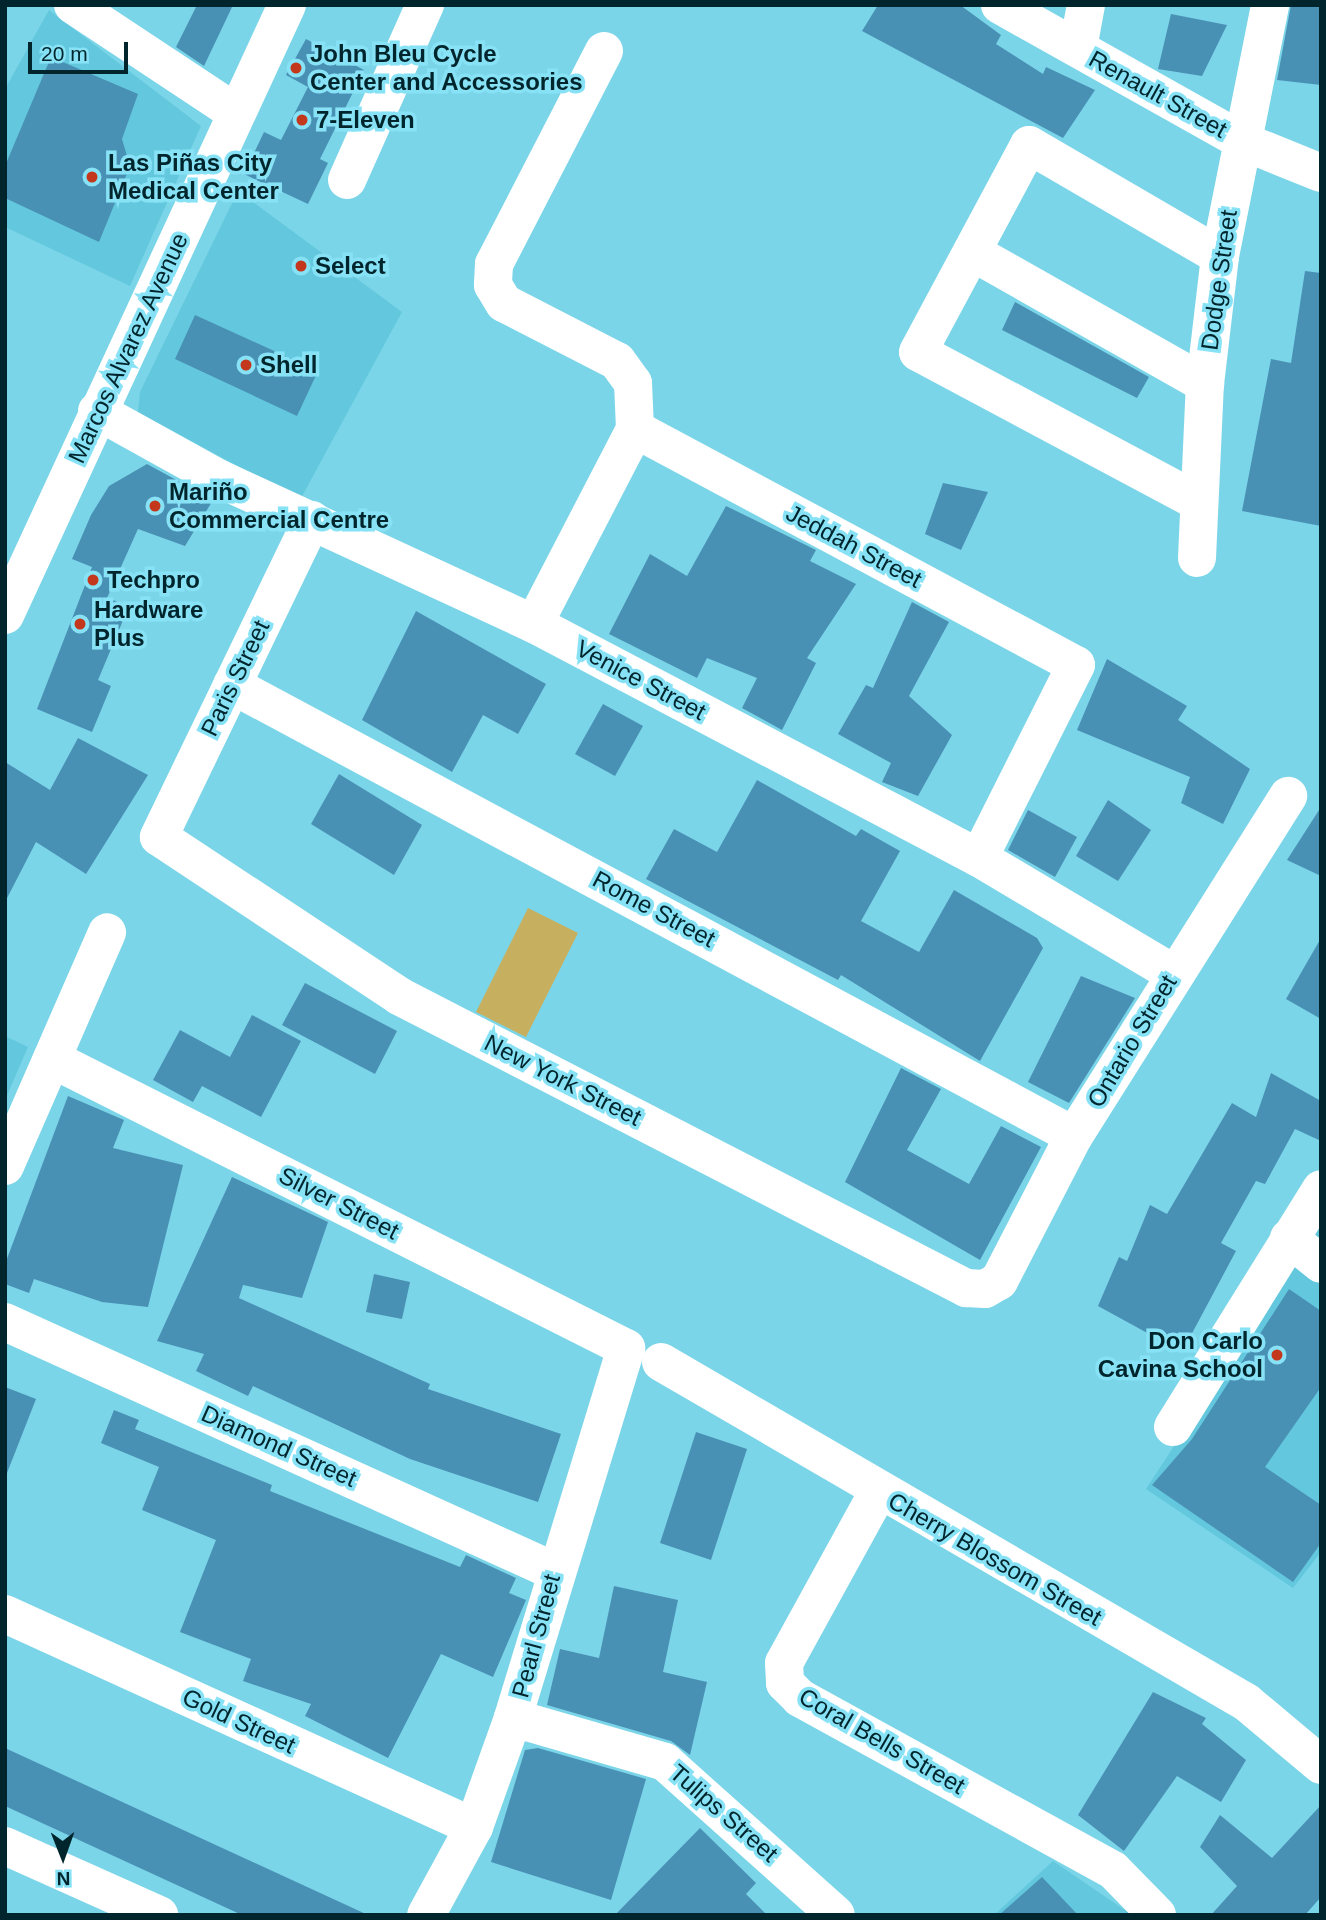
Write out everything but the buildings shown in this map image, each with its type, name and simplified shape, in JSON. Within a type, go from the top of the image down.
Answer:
[{"type":"street","points":[[73,5],[236,113]]},
{"type":"street","name":"Marcos Alvarez Avenue","points":[[5,614],[287,5]]},
{"type":"street","name":"Renault Street","points":[[1000,5],[1241,141],[1321,173]]},
{"type":"street","points":[[1078,48],[1086,5]]},
{"type":"street","name":"Dodge Street","points":[[1198,558],[1197,501],[1205,384],[1220,256],[1270,5]]},
{"type":"street","points":[[347,180],[415,8]]},
{"type":"street","points":[[534,624],[635,429],[633,383],[617,361],[504,303],[493,285],[494,264],[604,51]]},
{"type":"street","points":[[1197,501],[918,352],[1029,145],[1220,256]]},
{"type":"street","points":[[972,252],[1205,384]]},
{"type":"street","name":"Venice Street","points":[[97,411],[312,520],[534,624],[979,858],[1173,973]]},
{"type":"street","name":"Jeddah Street","points":[[635,429],[1076,665],[979,858]]},
{"type":"street","name":"Paris Street","points":[[159,837],[312,520]]},
{"type":"street","name":"Rome Street","points":[[232,685],[1073,1136]]},
{"type":"street","name":"Ontario Street","points":[[985,1289],[999,1281],[1073,1136],[1173,973],[1287,796]]},
{"type":"street","name":"New York Street","points":[[159,837],[399,996],[966,1288],[985,1289]]},
{"type":"street","points":[[5,1166],[107,932]]},
{"type":"street","name":"Silver Street","points":[[52,1059],[626,1348]]},
{"type":"street","points":[[1173,1427],[1321,1189]]},
{"type":"street","points":[[1289,1238],[1321,1264]]},
{"type":"street","name":"Diamond Street","points":[[5,1322],[554,1571]]},
{"type":"street","name":"Pearl Street","points":[[426,1915],[474,1827],[513,1718],[554,1571],[626,1348]]},
{"type":"street","name":"Cherry Blossom Street","points":[[661,1363],[878,1492],[1245,1702],[1321,1766]]},
{"type":"street","name":"Coral Bells Street","points":[[878,1492],[784,1663],[785,1682],[800,1698],[1113,1870],[1157,1915]]},
{"type":"street","name":"Gold Street","points":[[5,1614],[474,1827]]},
{"type":"street","name":"Tulips Street","points":[[513,1718],[665,1762],[836,1915]]},
{"type":"street","points":[[5,1846],[159,1915]]},
{"type":"shaded area","name":"Las Piñas City Medical Center","points":[[49,10],[201,126],[130,286],[5,227],[5,89]]},
{"type":"shaded area","points":[[238,191],[402,312],[300,500],[138,412],[140,392]]},
{"type":"shaded area","points":[[528,908],[578,933],[526,1037],[476,1012]]},
{"type":"shaded area","points":[[5,1036],[28,1047],[5,1100]]},
{"type":"shaded area","name":"Don Carlo Cavina School","points":[[1321,1220],[1321,1552],[1293,1588],[1146,1489]]},
{"type":"shaded area","points":[[1053,1861],[1132,1915],[994,1915]]},
{"type":"place","name":"John Bleu Cycle Center and Accessories","points":[[296,68]]},
{"type":"place","name":"7-Eleven","points":[[302,120]]},
{"type":"place","name":"Las Piñas City Medical Center","points":[[92,177]]},
{"type":"place","name":"Select","points":[[301,266]]},
{"type":"place","name":"Shell","points":[[246,365]]},
{"type":"place","name":"Mariño Commercial Centre","points":[[155,506]]},
{"type":"place","name":"Techpro","points":[[93,580]]},
{"type":"place","name":"Hardware Plus","points":[[80,624]]},
{"type":"place","name":"Don Carlo Cavina School","points":[[1277,1355]]}]
